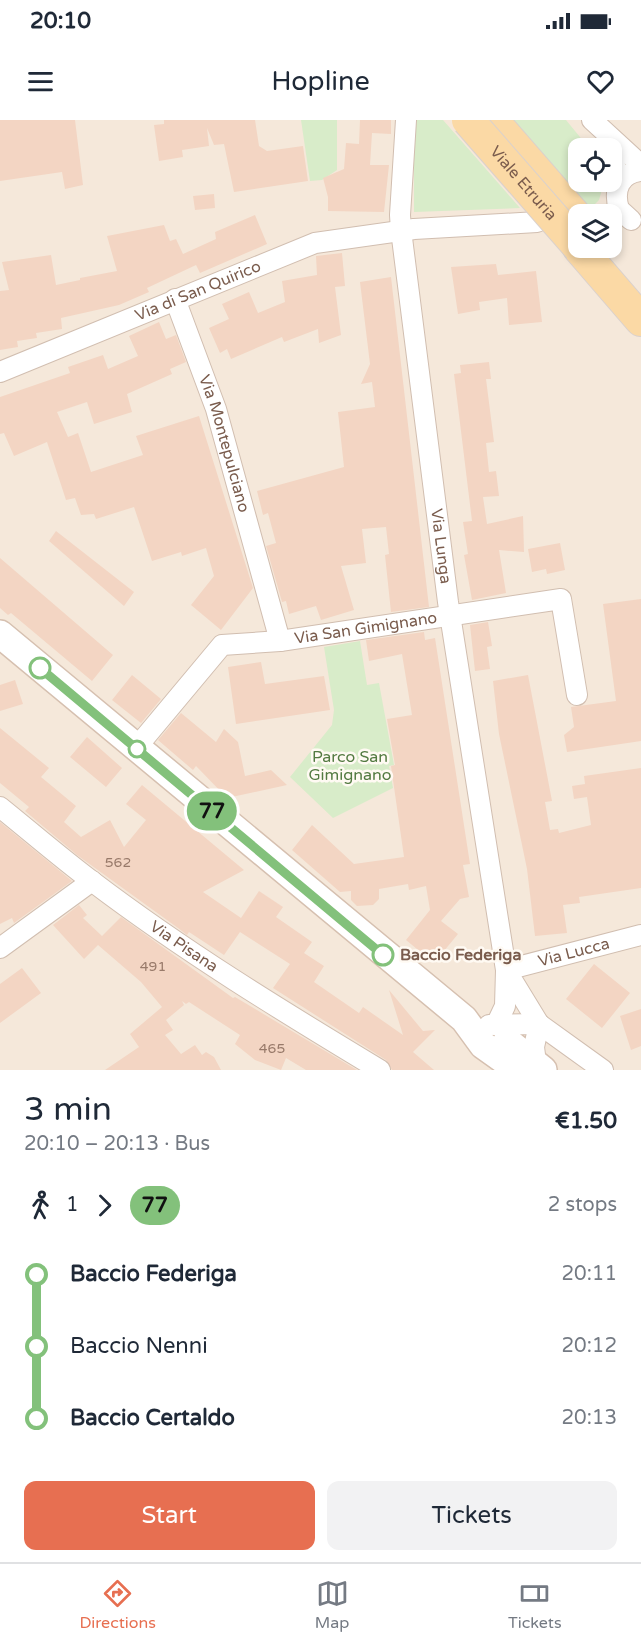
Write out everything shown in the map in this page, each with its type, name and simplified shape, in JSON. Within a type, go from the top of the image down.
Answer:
[{"type":"main road","name":"Viale Etruria","points":[[468,120],[568,234]]},
{"type":"main road","name":"Viale Etruria","points":[[492,120],[568,207]]},
{"type":"main road","name":"Viale Etruria","points":[[588,258],[641,320]]},
{"type":"main road","points":[[611,258],[641,293]]},
{"type":"street","name":"Via Lunga","points":[[406,120],[401,230],[450,615],[506,970],[505,1006],[480,1023]]},
{"type":"street","points":[[600,133],[641,165]]},
{"type":"street","points":[[622,180],[630,173],[641,171]]},
{"type":"street","name":"Via di San Quirico","points":[[0,372],[315,243],[401,230],[537,222]]},
{"type":"street","name":"Via Montepulciano","points":[[175,299],[216,409],[268,590],[280,642]]},
{"type":"street","name":"Via San Gimignano","points":[[136,748],[222,645],[280,642],[561,599],[577,695]]},
{"type":"street","points":[[0,634],[136,748],[480,1023],[539,1024],[603,1070]]},
{"type":"street","name":"Via Pisana","points":[[0,807],[92,882],[241,986],[380,1070]]},
{"type":"street","points":[[0,948],[92,882]]},
{"type":"street","name":"Via Lucca","points":[[506,970],[641,934]]},
{"type":"street","name":"Via Lunga","points":[[506,970],[539,1024]]},
{"type":"street","points":[[480,1023],[483,1045],[527,1069],[539,1024]]},
{"type":"shaded area","points":[[0,120],[641,120],[641,1070],[0,1070]]},
{"type":"green space","points":[[301,120],[337,120],[337,170],[322,180],[310,181]]},
{"type":"green space","points":[[414,120],[443,120],[520,208],[414,212]]},
{"type":"green space","points":[[511,120],[566,120],[581,138],[568,138],[568,186]]},
{"type":"green space","points":[[573,192],[601,192],[595,204],[584,204]]},
{"type":"green space","name":"Parco San Gimignano","points":[[360,641],[367,685],[379,683],[394,765],[389,766],[393,788],[333,818],[290,777],[332,725],[334,710],[324,647]]},
{"type":"building","points":[[0,120],[75,120],[83,185],[65,189],[62,172],[0,181]]},
{"type":"building","points":[[164,120],[255,120],[259,146],[267,151],[303,146],[308,181],[234,192],[224,144],[214,145],[207,128],[209,146],[182,150],[183,157],[159,161],[154,125],[164,124]]},
{"type":"building","points":[[360,120],[391,120],[391,134],[372,133],[370,165],[389,165],[384,212],[328,211],[328,197],[323,178],[344,169],[346,143],[359,144]]},
{"type":"building","points":[[214,194],[215,208],[195,210],[193,196]]},
{"type":"building","points":[[255,215],[267,244],[200,273],[196,265],[147,288],[149,292],[119,305],[61,318],[62,329],[36,333],[37,338],[17,341],[18,347],[0,350],[0,291],[9,290],[2,262],[51,255],[56,285],[117,271],[107,236],[164,225],[170,241],[176,239],[183,254],[216,239],[215,232]]},
{"type":"building","points":[[342,253],[345,286],[335,287],[341,335],[319,343],[318,329],[284,342],[282,337],[231,359],[227,349],[220,353],[209,328],[229,319],[222,304],[249,292],[258,313],[285,302],[282,281],[317,275],[316,256]]},
{"type":"building","points":[[496,264],[498,275],[536,271],[542,322],[509,325],[507,298],[479,302],[480,310],[458,314],[451,267]]},
{"type":"building","points":[[391,277],[429,607],[391,612],[385,555],[389,554],[386,527],[362,529],[366,563],[341,566],[354,610],[321,620],[316,606],[289,614],[286,601],[282,602],[266,546],[276,543],[268,513],[263,515],[257,491],[344,467],[338,412],[375,407],[372,382],[361,384],[370,364],[360,282]]},
{"type":"building","points":[[159,322],[166,339],[176,335],[186,362],[170,369],[172,374],[127,394],[132,412],[94,424],[87,402],[57,412],[68,437],[78,433],[91,472],[143,455],[136,436],[199,416],[253,588],[221,630],[191,605],[214,576],[206,548],[182,556],[181,552],[152,561],[134,507],[96,519],[94,514],[81,515],[75,498],[66,500],[47,442],[14,456],[4,433],[0,434],[0,397],[70,373],[68,367],[103,355],[108,369],[138,356],[129,336]]},
{"type":"building","points":[[489,362],[491,379],[486,379],[494,442],[486,443],[489,472],[496,471],[499,496],[483,497],[487,524],[523,516],[524,552],[499,550],[506,593],[472,600],[464,555],[468,554],[463,522],[472,521],[454,374],[461,373],[460,365]]},
{"type":"building","points":[[56,531],[134,592],[124,606],[49,541]]},
{"type":"building","points":[[560,543],[565,570],[547,574],[546,569],[532,572],[528,549]]},
{"type":"building","points":[[0,558],[113,655],[92,681],[11,613],[8,615],[0,608]]},
{"type":"building","points":[[641,599],[641,741],[567,752],[564,735],[574,727],[571,707],[616,701],[603,604]]},
{"type":"building","points":[[488,622],[492,646],[487,647],[490,669],[475,671],[470,625]]},
{"type":"building","points":[[424,632],[425,640],[435,638],[470,864],[463,865],[469,897],[460,899],[441,921],[458,934],[434,963],[406,940],[430,910],[426,886],[409,890],[408,884],[379,889],[379,899],[373,905],[357,906],[351,900],[351,891],[340,892],[292,850],[312,825],[354,864],[404,857],[391,766],[395,765],[387,719],[412,715],[402,654],[369,661],[366,640]]},
{"type":"building","points":[[261,662],[265,684],[324,676],[330,710],[236,724],[228,667]]},
{"type":"building","points":[[132,675],[161,699],[141,723],[112,700]]},
{"type":"building","points":[[528,675],[552,801],[545,802],[550,830],[558,829],[559,833],[591,825],[587,797],[574,799],[572,786],[585,784],[584,776],[641,768],[641,888],[579,897],[580,903],[563,905],[567,933],[535,936],[527,869],[499,734],[493,681]]},
{"type":"building","points":[[15,680],[23,704],[0,711],[0,685]]},
{"type":"building","points":[[181,713],[216,742],[224,729],[238,742],[245,776],[271,770],[287,785],[227,798],[196,766],[193,770],[158,740]]},
{"type":"building","points":[[0,728],[49,768],[41,777],[76,806],[64,822],[81,837],[110,820],[124,847],[146,820],[126,804],[142,785],[244,870],[203,892],[241,918],[259,891],[283,907],[276,917],[312,942],[304,953],[324,966],[314,982],[359,1013],[363,1007],[403,1035],[389,990],[423,1031],[435,1030],[413,1052],[434,1070],[392,1070],[386,1060],[273,988],[290,964],[240,932],[224,955],[189,932],[187,935],[77,855],[25,811],[29,807],[0,783]]},
{"type":"building","points":[[87,737],[122,768],[106,787],[70,757]]},
{"type":"building","points":[[0,822],[72,881],[14,923],[12,918],[0,924]]},
{"type":"building","points":[[79,905],[87,915],[83,918],[102,936],[121,917],[233,998],[235,997],[357,1070],[306,1070],[286,1058],[281,1070],[255,1060],[235,1044],[240,1035],[189,1002],[186,1004],[182,1001],[184,1005],[166,1020],[173,1030],[165,1035],[181,1054],[195,1045],[202,1055],[206,1052],[214,1057],[221,1070],[105,1070],[139,1047],[130,1034],[162,1007],[141,982],[98,945],[84,959],[53,925]]},
{"type":"building","points":[[594,964],[630,993],[602,1028],[566,999]]},
{"type":"building","points":[[22,968],[41,993],[0,1023],[0,984]]},
{"type":"building","points":[[641,1009],[641,1046],[631,1050],[620,1016]]},
{"type":"bus line","name":"77","points":[[40,668],[383,955]]},
{"type":"place","name":"Baccio Federiga","points":[[383,955]]}]
